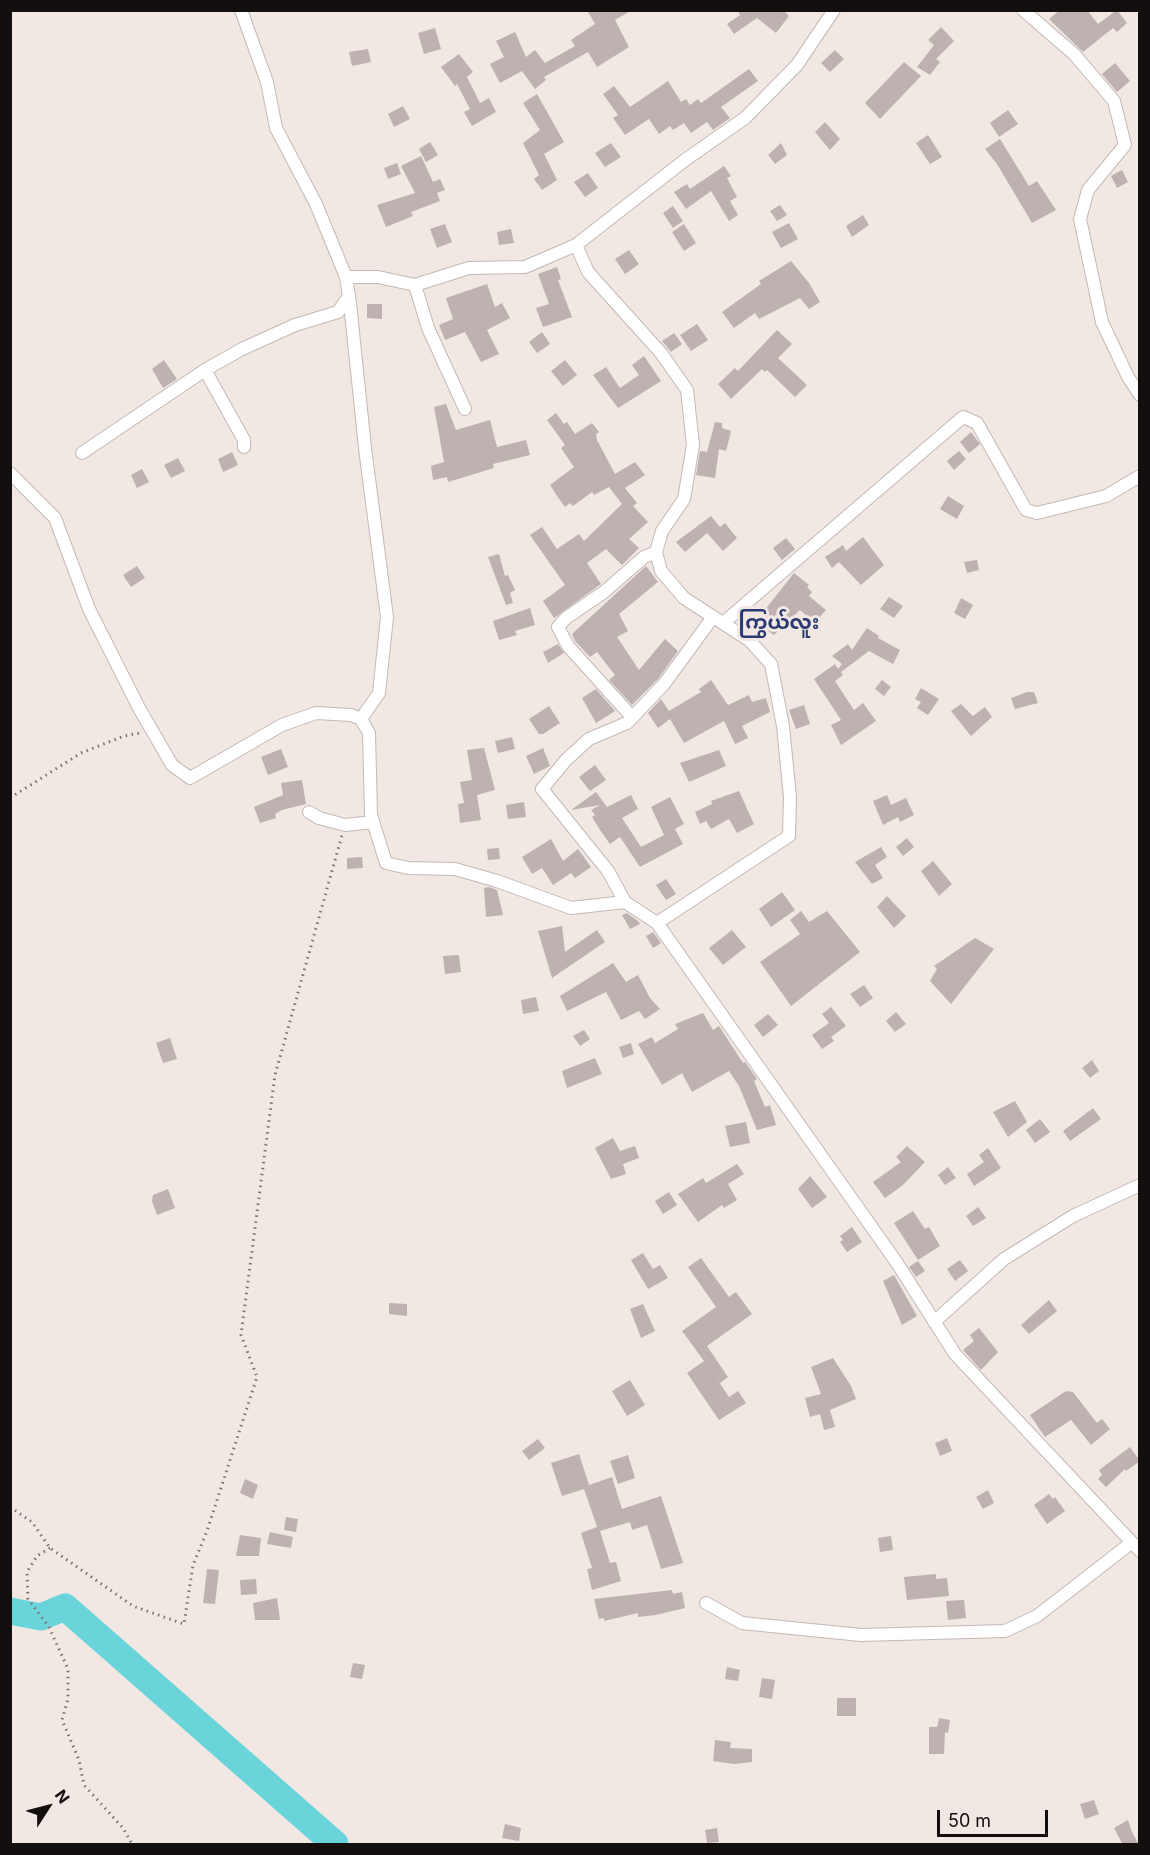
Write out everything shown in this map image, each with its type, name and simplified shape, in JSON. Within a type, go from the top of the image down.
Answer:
[{"type":"street","points":[[241,10],[267,82],[276,128],[316,204],[346,277],[387,617],[379,693],[361,718]]},
{"type":"street","points":[[346,277],[378,277],[415,285],[469,268],[525,267],[576,245],[685,160],[745,118],[797,65],[834,10]]},
{"type":"street","points":[[1023,10],[1074,54],[1114,101],[1125,145],[1088,190],[1080,219],[1102,322],[1128,377],[1140,395]]},
{"type":"street","points":[[576,245],[588,272],[661,353],[687,390],[693,445],[684,499],[662,531],[656,552],[661,571],[684,598],[748,640],[771,664],[783,726],[790,797],[789,836],[657,923]]},
{"type":"street","points":[[415,285],[428,328],[465,409]]},
{"type":"street","points":[[82,453],[205,370],[242,349],[295,325],[338,312],[349,296]]},
{"type":"street","points":[[205,370],[244,440],[244,447]]},
{"type":"street","points":[[706,1603],[742,1623],[861,1635],[1005,1631],[1037,1616],[1135,1547],[955,1354],[897,1263],[657,923],[625,902],[608,871],[542,789],[566,759],[589,739],[627,723],[664,684],[718,620],[963,417],[977,423],[1026,510],[1037,513],[1106,496],[1140,476]]},
{"type":"street","points":[[10,473],[55,518],[89,609],[139,708],[172,765],[190,778],[282,725],[316,713],[351,715],[361,718],[369,733],[373,822],[386,863],[408,868],[455,869],[497,881],[571,908],[625,902]]},
{"type":"street","points":[[632,717],[568,646],[558,627],[566,618],[604,592],[644,557],[656,552]]},
{"type":"street","points":[[309,812],[319,818],[345,825],[373,822]]},
{"type":"street","points":[[934,1322],[1004,1259],[1073,1216],[1140,1185]]},
{"type":"path","points":[[10,798],[81,753],[124,736],[154,731]]},
{"type":"path","points":[[10,1507],[32,1522],[50,1548],[134,1606],[184,1624],[193,1565],[207,1531],[257,1377],[240,1335],[275,1075],[345,825]]},
{"type":"path","points":[[50,1548],[37,1556],[27,1572],[28,1599],[49,1627],[68,1669],[68,1699],[62,1720],[79,1760],[84,1785],[123,1828],[132,1845]]},
{"type":"building","points":[[587,10],[632,10],[615,20],[629,47],[597,67],[588,52],[544,77],[546,80],[535,89],[522,71],[500,83],[490,64],[504,57],[496,41],[515,32],[526,57],[535,50],[545,63],[575,46],[571,40],[595,24]]},
{"type":"building","points":[[737,10],[783,10],[789,16],[776,33],[757,18],[734,34],[727,24],[740,15]]},
{"type":"building","points":[[1060,10],[1087,10],[1098,24],[1117,10],[1127,23],[1117,32],[1113,28],[1083,52],[1049,19]]},
{"type":"building","points":[[941,27],[954,41],[936,59],[940,62],[930,75],[917,67],[934,45],[928,40]]},
{"type":"building","points":[[435,28],[441,49],[424,54],[418,33]]},
{"type":"building","points":[[368,49],[371,62],[352,66],[349,52]]},
{"type":"building","points":[[835,50],[844,59],[830,72],[821,63]]},
{"type":"building","points":[[459,54],[473,72],[467,77],[480,103],[489,98],[496,112],[472,126],[464,112],[470,109],[457,84],[455,86],[441,67]]},
{"type":"building","points":[[904,62],[921,76],[880,119],[865,103]]},
{"type":"building","points":[[1115,63],[1130,81],[1117,92],[1102,74]]},
{"type":"building","points":[[749,69],[758,81],[721,107],[730,118],[713,130],[707,122],[691,133],[684,123],[673,130],[670,126],[659,134],[649,119],[625,135],[613,118],[618,115],[603,94],[614,86],[630,107],[668,81],[681,102],[686,99],[690,105],[698,99],[701,103]]},
{"type":"building","points":[[537,94],[564,142],[544,154],[557,180],[542,190],[534,179],[539,175],[523,143],[540,130],[523,103]]},
{"type":"building","points":[[403,106],[410,119],[394,127],[388,114]]},
{"type":"building","points":[[1008,110],[1018,124],[999,137],[990,123]]},
{"type":"building","points":[[825,122],[840,139],[830,150],[815,132]]},
{"type":"building","points":[[928,135],[942,157],[930,164],[916,143]]},
{"type":"building","points":[[1000,139],[1029,186],[1037,181],[1056,210],[1032,223],[997,164],[985,149]]},
{"type":"building","points":[[430,142],[438,155],[426,162],[419,149]]},
{"type":"building","points":[[611,143],[621,157],[605,167],[595,153]]},
{"type":"building","points":[[781,143],[787,155],[775,164],[768,155]]},
{"type":"building","points":[[421,156],[433,182],[440,179],[445,190],[437,193],[440,201],[411,212],[413,216],[386,227],[377,205],[415,193],[401,166]]},
{"type":"building","points":[[397,163],[401,174],[388,179],[384,168]]},
{"type":"building","points":[[724,166],[731,176],[727,178],[737,197],[730,201],[738,215],[729,221],[711,191],[686,209],[674,192],[687,184],[690,189]]},
{"type":"building","points":[[1122,170],[1128,182],[1117,188],[1111,176]]},
{"type":"building","points":[[588,173],[598,188],[585,197],[574,182]]},
{"type":"building","points":[[780,205],[787,215],[777,221],[770,211]]},
{"type":"building","points":[[673,206],[683,221],[673,228],[663,213]]},
{"type":"building","points":[[863,215],[869,225],[852,237],[846,226]]},
{"type":"building","points":[[789,223],[798,239],[781,248],[772,232]]},
{"type":"building","points":[[445,224],[452,242],[437,248],[430,229]]},
{"type":"building","points":[[684,224],[696,243],[684,251],[672,232]]},
{"type":"building","points":[[511,229],[514,243],[499,245],[497,232]]},
{"type":"building","points":[[629,250],[639,264],[625,274],[615,259]]},
{"type":"building","points":[[791,261],[809,283],[820,302],[809,309],[800,298],[759,319],[755,313],[734,328],[722,312],[761,284],[759,281]]},
{"type":"building","points":[[557,267],[561,279],[558,280],[572,317],[543,327],[536,308],[549,304],[538,274]]},
{"type":"building","points":[[487,284],[495,307],[502,303],[510,318],[487,330],[499,354],[481,362],[465,332],[445,340],[439,325],[453,319],[446,298]]},
{"type":"building","points":[[367,304],[382,304],[382,319],[367,318]]},
{"type":"building","points":[[697,324],[708,340],[691,351],[680,335]]},
{"type":"building","points":[[777,330],[792,344],[778,358],[807,385],[795,397],[767,370],[765,372],[762,369],[731,399],[718,384],[735,368],[738,371]]},
{"type":"building","points":[[542,332],[550,344],[537,353],[529,342]]},
{"type":"building","points":[[674,333],[682,344],[671,352],[662,341]]},
{"type":"building","points":[[644,356],[661,381],[618,408],[593,375],[606,367],[620,388],[639,375],[632,365]]},
{"type":"building","points":[[164,360],[177,379],[163,388],[152,369]]},
{"type":"building","points":[[565,360],[577,375],[563,386],[551,371]]},
{"type":"building","points":[[446,404],[456,430],[490,420],[497,447],[526,440],[530,455],[493,464],[494,468],[448,482],[447,477],[433,480],[431,466],[444,462],[434,407]]},
{"type":"building","points":[[556,413],[564,424],[567,422],[575,434],[592,423],[599,432],[596,434],[597,440],[615,474],[635,462],[645,475],[625,488],[637,503],[633,506],[648,522],[629,539],[639,548],[622,565],[606,549],[587,563],[601,584],[554,618],[543,601],[565,585],[530,535],[542,527],[557,549],[579,534],[584,541],[622,504],[609,487],[594,495],[592,492],[573,506],[570,503],[565,507],[557,496],[550,485],[574,467],[561,448],[565,445],[547,420]]},
{"type":"building","points":[[715,422],[722,423],[722,428],[731,431],[726,451],[719,449],[715,478],[696,475],[700,451],[707,452]]},
{"type":"building","points":[[971,432],[980,444],[969,453],[960,442]]},
{"type":"building","points":[[959,451],[966,459],[954,470],[947,461]]},
{"type":"building","points":[[232,452],[238,465],[223,472],[218,459]]},
{"type":"building","points":[[178,458],[185,471],[171,478],[164,465]]},
{"type":"building","points":[[142,469],[149,482],[137,488],[131,475]]},
{"type":"building","points":[[948,496],[964,506],[957,519],[940,509]]},
{"type":"building","points":[[711,516],[720,527],[725,523],[737,538],[723,551],[707,533],[685,552],[676,542]]},
{"type":"building","points":[[863,537],[884,565],[861,585],[839,562],[832,568],[825,557],[843,545],[846,551]]},
{"type":"building","points":[[786,538],[795,549],[782,560],[773,548]]},
{"type":"building","points":[[499,554],[505,576],[508,575],[515,590],[510,593],[513,603],[506,605],[488,557]]},
{"type":"building","points":[[977,560],[979,570],[967,573],[964,562]]},
{"type":"building","points":[[137,566],[145,578],[131,587],[123,575]]},
{"type":"building","points":[[646,566],[658,582],[619,614],[628,631],[617,637],[639,670],[665,639],[678,651],[658,679],[632,705],[609,680],[615,675],[597,652],[590,657],[575,641],[572,634]]},
{"type":"building","points":[[794,573],[809,585],[807,587],[812,592],[809,596],[826,610],[815,623],[800,610],[774,635],[762,627],[753,625]]},
{"type":"building","points":[[889,597],[903,606],[894,618],[880,609]]},
{"type":"building","points":[[961,598],[973,605],[965,619],[954,613]]},
{"type":"building","points":[[530,608],[535,625],[515,631],[517,635],[499,640],[493,621]]},
{"type":"building","points":[[867,628],[879,636],[878,638],[900,650],[893,664],[869,651],[841,672],[843,675],[835,681],[854,710],[863,703],[876,721],[841,745],[831,725],[841,720],[814,679],[835,664],[838,669],[842,664],[832,656],[848,644],[852,650]]},
{"type":"building","points":[[558,644],[564,653],[548,663],[543,652]]},
{"type":"building","points":[[711,680],[728,705],[749,695],[752,702],[766,698],[770,712],[742,726],[748,738],[735,744],[724,721],[684,743],[670,719],[658,728],[648,713],[661,699],[669,711],[701,692],[699,689]]},
{"type":"building","points":[[882,680],[891,687],[884,696],[875,689]]},
{"type":"building","points":[[921,688],[939,699],[928,715],[917,708],[921,702],[915,699]]},
{"type":"building","points":[[596,689],[615,711],[596,723],[582,698]]},
{"type":"building","points":[[1034,692],[1038,703],[1015,709],[1011,698]]},
{"type":"building","points":[[961,704],[973,716],[985,707],[992,717],[971,736],[951,711]]},
{"type":"building","points":[[804,705],[810,724],[796,729],[789,710]]},
{"type":"building","points":[[549,706],[560,723],[543,734],[539,734],[529,719]]},
{"type":"building","points":[[512,737],[515,749],[498,753],[495,741]]},
{"type":"building","points":[[484,748],[495,790],[477,795],[481,820],[460,823],[458,804],[464,803],[460,782],[472,780],[467,750]]},
{"type":"building","points":[[543,748],[550,766],[534,774],[526,756]]},
{"type":"building","points":[[281,749],[288,767],[268,775],[261,757]]},
{"type":"building","points":[[719,750],[726,766],[689,782],[680,763]]},
{"type":"building","points":[[595,765],[606,780],[590,791],[579,777]]},
{"type":"building","points":[[302,780],[306,804],[282,810],[275,814],[276,818],[260,823],[254,807],[283,795],[281,783]]},
{"type":"building","points":[[739,791],[754,824],[737,833],[729,819],[711,829],[706,821],[700,824],[695,812],[712,804],[711,801]]},
{"type":"building","points":[[596,792],[607,807],[631,795],[638,809],[622,818],[641,847],[664,835],[651,807],[670,797],[684,824],[675,829],[683,844],[640,867],[620,837],[610,844],[600,830],[592,817],[595,815],[591,810],[600,805],[571,810]]},
{"type":"building","points":[[887,795],[891,805],[906,798],[914,815],[900,822],[898,817],[883,825],[873,801]]},
{"type":"building","points":[[524,802],[526,817],[508,819],[506,805]]},
{"type":"building","points":[[907,838],[914,847],[903,856],[896,847]]},
{"type":"building","points":[[551,839],[563,861],[578,849],[591,867],[575,878],[571,873],[553,885],[542,868],[532,874],[522,857]]},
{"type":"building","points":[[881,847],[887,857],[875,865],[883,878],[872,884],[855,862]]},
{"type":"building","points":[[499,848],[500,859],[488,860],[487,849]]},
{"type":"building","points":[[362,857],[363,868],[347,869],[347,858]]},
{"type":"building","points":[[933,861],[952,884],[939,896],[921,871]]},
{"type":"building","points":[[666,879],[676,894],[666,900],[656,885]]},
{"type":"building","points":[[484,888],[497,890],[503,915],[486,917]]},
{"type":"building","points":[[782,892],[795,910],[771,927],[759,909]]},
{"type":"building","points":[[887,896],[906,916],[894,928],[877,907]]},
{"type":"building","points":[[801,911],[809,922],[827,911],[860,952],[791,1006],[760,962],[800,934],[790,920]]},
{"type":"building","points":[[627,913],[640,924],[630,929],[622,915]]},
{"type":"building","points":[[562,926],[565,952],[597,930],[605,942],[552,978],[538,931]]},
{"type":"building","points":[[732,930],[746,947],[723,965],[709,948]]},
{"type":"building","points":[[653,932],[661,943],[653,948],[646,936]]},
{"type":"building","points":[[975,938],[994,949],[951,1004],[930,981],[937,969],[934,966]]},
{"type":"building","points":[[459,955],[461,972],[445,974],[443,956]]},
{"type":"building","points":[[613,963],[626,982],[638,975],[650,998],[660,1009],[645,1019],[639,1011],[621,1020],[606,992],[567,1011],[560,996]]},
{"type":"building","points":[[864,985],[873,998],[860,1007],[850,994]]},
{"type":"building","points":[[536,997],[539,1011],[523,1014],[521,1000]]},
{"type":"building","points":[[831,1007],[846,1026],[831,1037],[834,1041],[822,1049],[812,1035],[829,1023],[822,1014]]},
{"type":"building","points":[[896,1012],[906,1024],[895,1032],[886,1021]]},
{"type":"building","points":[[703,1013],[713,1030],[719,1026],[743,1063],[745,1062],[757,1079],[754,1081],[765,1107],[770,1105],[776,1125],[757,1130],[739,1086],[729,1071],[692,1092],[682,1073],[662,1085],[638,1044],[652,1037],[655,1043],[678,1029],[675,1024]]},
{"type":"building","points":[[768,1014],[778,1025],[763,1037],[754,1025]]},
{"type":"building","points":[[584,1030],[590,1039],[580,1046],[573,1036]]},
{"type":"building","points":[[170,1038],[177,1059],[163,1063],[156,1043]]},
{"type":"building","points":[[631,1043],[634,1054],[623,1058],[619,1047]]},
{"type":"building","points":[[595,1058],[602,1074],[567,1088],[562,1071]]},
{"type":"building","points":[[1092,1060],[1099,1071],[1090,1078],[1082,1068]]},
{"type":"building","points":[[1015,1101],[1027,1122],[1008,1137],[993,1112]]},
{"type":"building","points":[[1093,1108],[1101,1119],[1070,1141],[1063,1131]]},
{"type":"building","points":[[1040,1119],[1050,1132],[1035,1143],[1026,1130]]},
{"type":"building","points":[[746,1122],[750,1143],[730,1147],[725,1126]]},
{"type":"building","points":[[613,1138],[620,1151],[635,1146],[639,1158],[623,1164],[626,1174],[611,1179],[595,1148]]},
{"type":"building","points":[[907,1146],[925,1162],[902,1186],[885,1198],[873,1182],[901,1162],[896,1157]]},
{"type":"building","points":[[988,1148],[1001,1168],[974,1186],[967,1174],[984,1162],[979,1155]]},
{"type":"building","points":[[737,1164],[744,1174],[728,1184],[737,1200],[724,1208],[722,1205],[698,1222],[678,1194],[703,1178],[706,1183]]},
{"type":"building","points":[[948,1167],[956,1178],[945,1185],[938,1175]]},
{"type":"building","points":[[810,1176],[827,1197],[812,1208],[798,1189]]},
{"type":"building","points":[[168,1189],[175,1208],[157,1215],[152,1201],[153,1195]]},
{"type":"building","points":[[669,1192],[677,1205],[663,1214],[655,1201]]},
{"type":"building","points":[[978,1207],[986,1218],[973,1226],[966,1216]]},
{"type":"building","points":[[913,1211],[925,1229],[929,1227],[940,1246],[918,1260],[894,1223]]},
{"type":"building","points":[[852,1227],[862,1242],[847,1252],[840,1242],[843,1240],[840,1236]]},
{"type":"building","points":[[643,1253],[653,1269],[660,1265],[668,1278],[648,1289],[631,1260]]},
{"type":"building","points":[[701,1258],[729,1297],[736,1292],[752,1314],[707,1346],[728,1377],[720,1383],[717,1379],[729,1397],[738,1391],[746,1403],[719,1420],[687,1373],[704,1361],[682,1331],[716,1307],[688,1267]]},
{"type":"building","points":[[960,1260],[968,1271],[955,1281],[947,1269]]},
{"type":"building","points":[[918,1261],[925,1271],[916,1277],[909,1267]]},
{"type":"building","points":[[894,1275],[917,1316],[902,1325],[883,1281]]},
{"type":"building","points":[[1049,1300],[1057,1311],[1029,1334],[1021,1325]]},
{"type":"building","points":[[389,1303],[407,1304],[407,1316],[389,1314]]},
{"type":"building","points":[[643,1304],[655,1331],[641,1338],[630,1309]]},
{"type":"building","points":[[979,1328],[998,1352],[981,1370],[963,1350],[974,1341],[970,1335]]},
{"type":"building","points":[[833,1358],[851,1386],[856,1399],[830,1410],[835,1427],[824,1430],[820,1414],[810,1417],[805,1398],[821,1394],[811,1367]]},
{"type":"building","points":[[630,1380],[645,1405],[627,1416],[612,1391]]},
{"type":"building","points":[[1066,1391],[1073,1392],[1097,1423],[1102,1419],[1110,1429],[1091,1445],[1071,1420],[1045,1437],[1030,1415]]},
{"type":"building","points":[[947,1438],[952,1451],[940,1456],[935,1443]]},
{"type":"building","points":[[538,1439],[545,1448],[529,1460],[522,1451]]},
{"type":"building","points":[[1130,1447],[1140,1461],[1126,1471],[1125,1469],[1106,1487],[1098,1479],[1102,1475],[1099,1470]]},
{"type":"building","points":[[579,1454],[589,1485],[612,1477],[622,1509],[661,1496],[683,1563],[661,1569],[647,1525],[632,1530],[630,1522],[600,1531],[610,1563],[616,1562],[621,1581],[592,1590],[587,1569],[592,1568],[581,1533],[597,1527],[584,1489],[562,1496],[551,1463]]},
{"type":"building","points":[[628,1455],[635,1478],[618,1484],[610,1461]]},
{"type":"building","points":[[245,1479],[258,1485],[253,1499],[240,1493]]},
{"type":"building","points":[[988,1490],[994,1503],[983,1509],[976,1497]]},
{"type":"building","points":[[1049,1494],[1053,1499],[1055,1497],[1065,1511],[1047,1524],[1034,1505]]},
{"type":"building","points":[[286,1517],[298,1519],[296,1532],[284,1530]]},
{"type":"building","points":[[270,1532],[293,1537],[291,1548],[267,1544]]},
{"type":"building","points":[[240,1535],[261,1538],[259,1556],[236,1556]]},
{"type":"building","points":[[891,1536],[893,1550],[880,1552],[878,1538]]},
{"type":"building","points":[[207,1569],[219,1570],[215,1604],[203,1603]]},
{"type":"building","points":[[936,1574],[936,1579],[947,1578],[949,1596],[907,1600],[904,1577]]},
{"type":"building","points":[[256,1579],[257,1594],[241,1595],[240,1580]]},
{"type":"building","points":[[672,1590],[673,1594],[682,1592],[685,1608],[656,1615],[638,1617],[638,1613],[604,1621],[604,1618],[599,1619],[594,1599]]},
{"type":"building","points":[[277,1598],[280,1620],[255,1620],[253,1603]]},
{"type":"building","points":[[964,1600],[966,1618],[948,1620],[946,1601]]},
{"type":"building","points":[[353,1663],[365,1665],[362,1679],[350,1677]]},
{"type":"building","points":[[727,1667],[740,1670],[738,1681],[725,1679]]},
{"type":"building","points":[[762,1678],[775,1680],[772,1699],[759,1697]]},
{"type":"building","points":[[837,1698],[856,1698],[856,1716],[837,1716]]},
{"type":"building","points":[[939,1718],[950,1720],[948,1733],[945,1732],[944,1754],[929,1754],[929,1727],[937,1727]]},
{"type":"building","points":[[715,1740],[731,1742],[730,1748],[752,1749],[752,1762],[734,1764],[713,1761]]},
{"type":"building","points":[[1094,1800],[1099,1814],[1085,1819],[1080,1804]]},
{"type":"building","points":[[1128,1820],[1139,1845],[1123,1845],[1114,1828]]},
{"type":"building","points":[[505,1824],[521,1828],[519,1841],[502,1838]]},
{"type":"building","points":[[717,1828],[719,1842],[707,1843],[705,1830]]},
{"type":"waterway","points":[[10,1611],[41,1617],[65,1607],[335,1844]]},
{"type":"district","name":"ကြွယ်လူး","points":[[779,623]]}]
